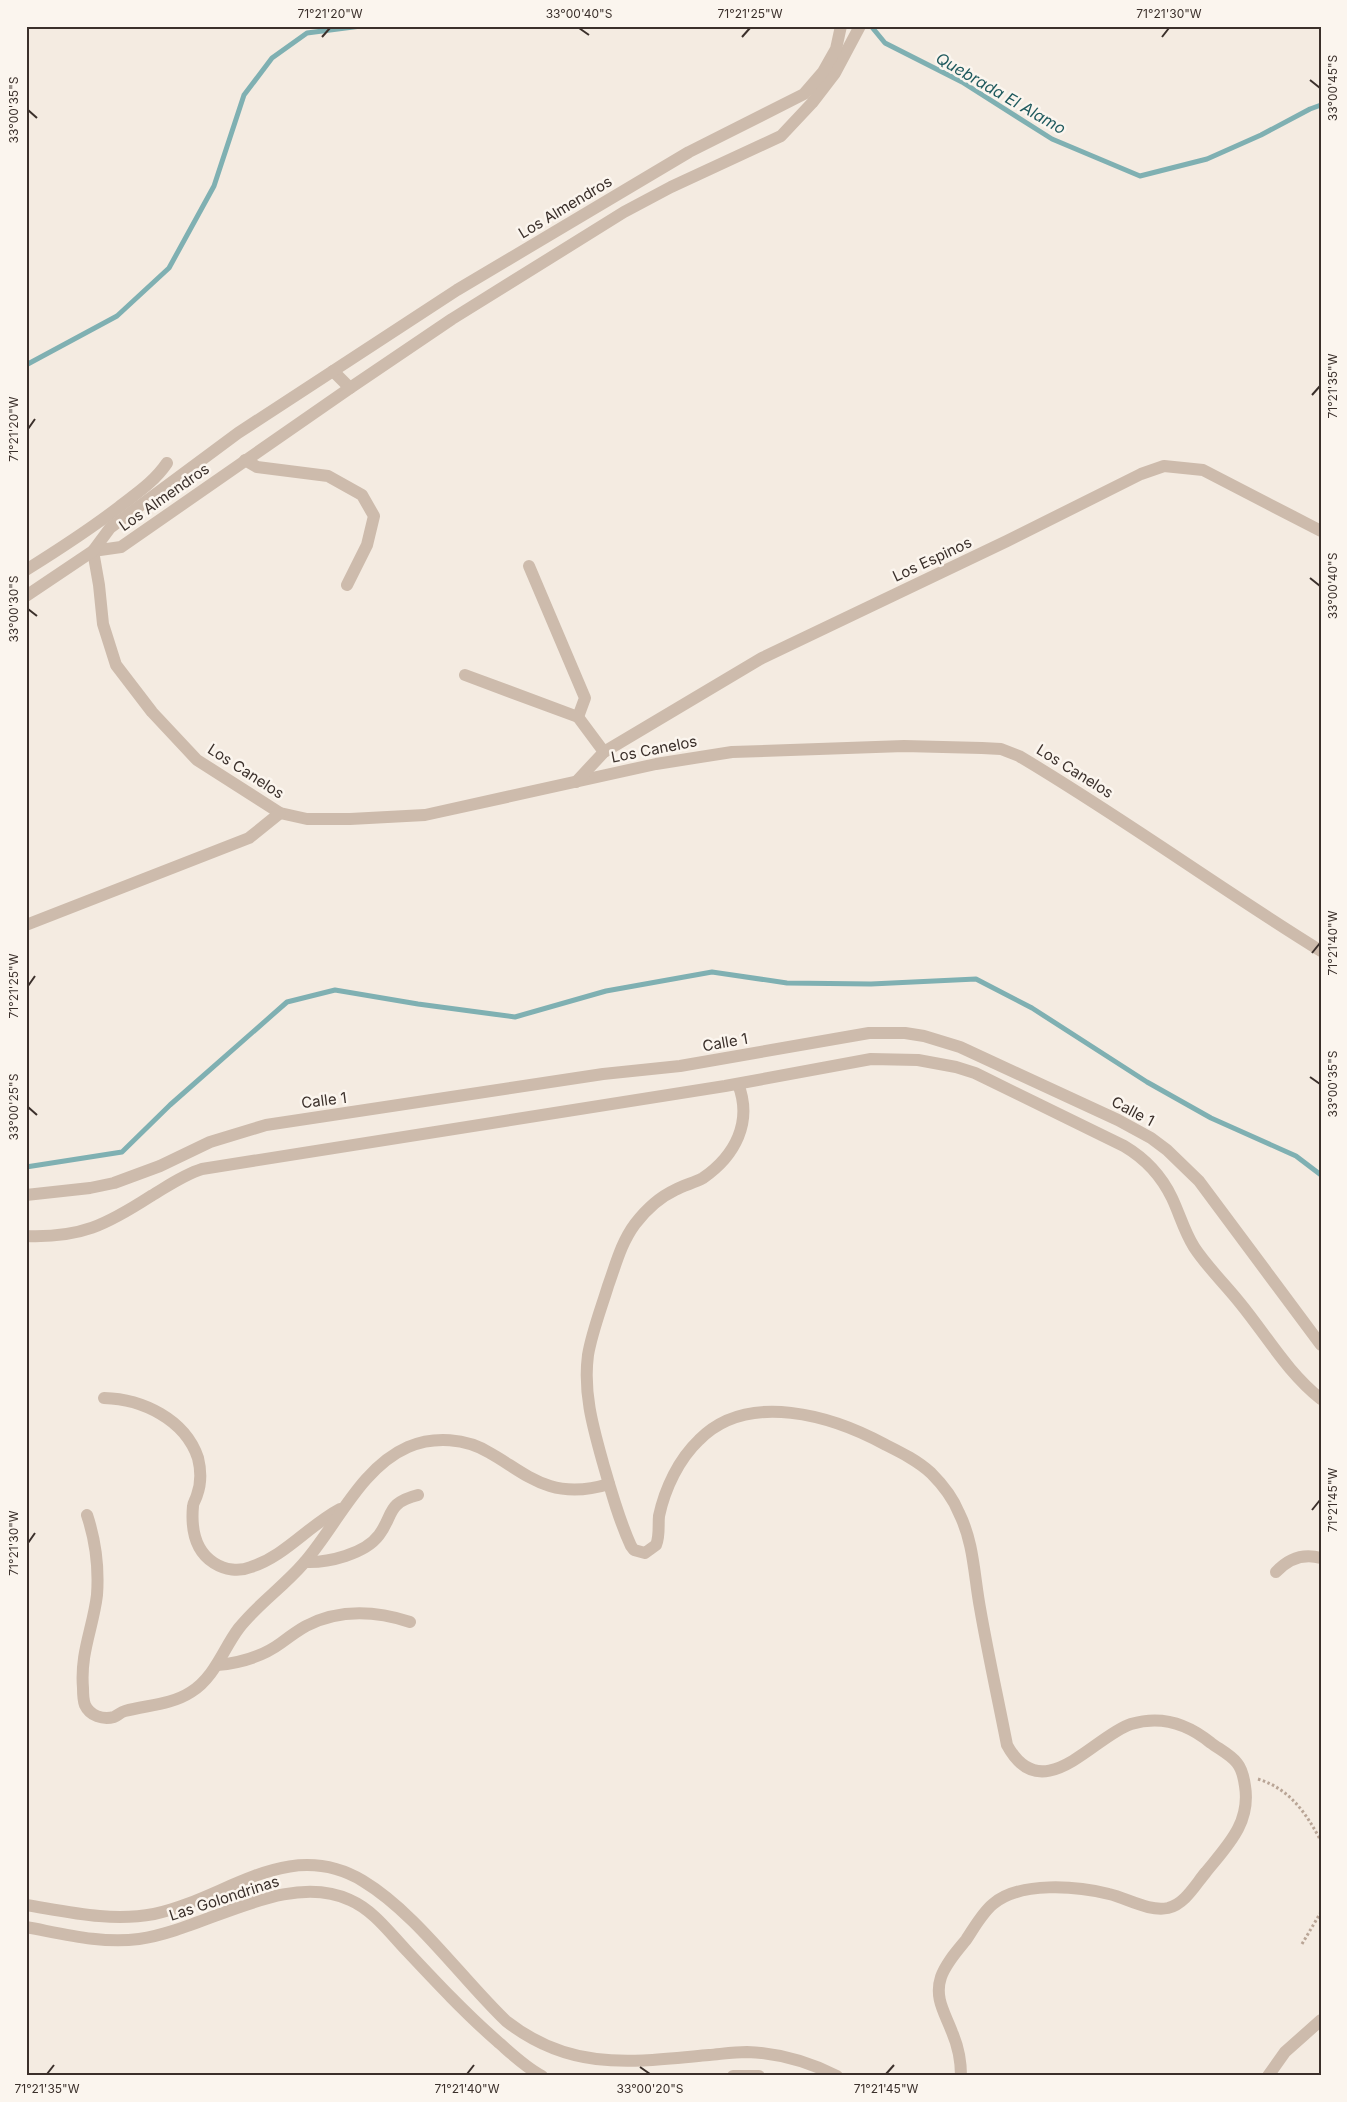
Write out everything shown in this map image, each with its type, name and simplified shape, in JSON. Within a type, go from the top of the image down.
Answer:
[{"type":"street","name":"Los Almendros","points":[[93,551],[121,547],[452,319],[624,212],[671,187],[780,136],[819,84],[836,49],[841,26]]},
{"type":"street","name":"Los Almendros","points":[[93,551],[110,528],[238,433],[456,290],[681,156],[804,94],[819,84],[835,73],[860,26]]},
{"type":"street","points":[[334,370],[350,388]]},
{"type":"street","points":[[245,460],[257,468],[328,476],[362,494],[374,516],[367,545],[347,585]]},
{"type":"street","points":[[26,570],[71,542],[140,492],[158,475],[167,463]]},
{"type":"street","name":"Los Espinos","points":[[576,782],[604,752],[762,658],[1007,541],[1141,474],[1164,466],[1203,470],[1321,531]]},
{"type":"street","points":[[26,596],[93,551]]},
{"type":"street","name":"Los Canelos","points":[[93,551],[103,624],[116,664],[152,712],[197,760],[280,813],[307,819],[350,820],[425,815],[656,764],[732,752],[904,746],[1001,749],[1019,756],[1112,813],[1268,918],[1321,950]]},
{"type":"street","points":[[529,566],[585,698],[578,717]]},
{"type":"street","points":[[465,675],[578,717],[604,752]]},
{"type":"street","points":[[26,925],[249,838],[280,813]]},
{"type":"street","name":"Calle 1","points":[[26,1195],[90,1188],[114,1183],[160,1166],[210,1142],[266,1125],[604,1074],[680,1066],[869,1033],[905,1033],[924,1036],[960,1047],[1126,1124],[1167,1150],[1199,1180],[1321,1345]]},
{"type":"street","points":[[26,1236],[61,1236],[95,1228],[119,1216],[179,1178],[202,1170],[738,1084],[863,1060],[894,1058],[918,1060],[956,1067],[975,1073],[1124,1146],[1138,1155],[1160,1176],[1173,1201],[1185,1232],[1195,1248],[1246,1311],[1281,1360],[1295,1376],[1321,1399]]},
{"type":"street","points":[[738,1084],[744,1104],[741,1132],[731,1149],[713,1170],[675,1190],[647,1211],[626,1239],[615,1263],[592,1334],[587,1377],[591,1421],[609,1484],[631,1546],[634,1550],[645,1552],[656,1545],[661,1507],[673,1477],[681,1463],[699,1440],[720,1424],[745,1414],[788,1413],[829,1420],[903,1453],[930,1472],[951,1497],[959,1512],[973,1556],[986,1641],[1007,1745],[1016,1759],[1031,1768],[1056,1769],[1081,1757],[1120,1729],[1142,1722],[1165,1720],[1197,1732],[1237,1763],[1243,1776],[1246,1808],[1237,1834],[1178,1904],[1165,1909],[1157,1909],[1108,1893],[1052,1888],[1014,1892],[985,1912],[945,1968],[939,1987],[941,2007],[956,2043],[961,2076]]},
{"type":"street","points":[[104,1398],[130,1400],[154,1409],[176,1425],[190,1441],[198,1458],[200,1470],[198,1494],[193,1505],[195,1538],[203,1554],[218,1565],[234,1570],[250,1568],[277,1554],[327,1516],[344,1507]]},
{"type":"street","points":[[87,1515],[95,1540],[98,1575],[96,1597],[83,1660],[84,1702],[90,1712],[101,1718],[107,1718],[122,1712],[164,1703],[190,1693],[201,1685],[217,1665],[230,1640],[241,1626],[305,1562],[344,1507],[384,1461],[409,1446],[437,1440],[450,1440],[475,1446],[488,1451],[528,1477],[551,1487],[576,1490],[609,1484]]},
{"type":"street","points":[[305,1562],[317,1563],[337,1559],[368,1546],[380,1534],[387,1518],[397,1505],[410,1497],[418,1495]]},
{"type":"street","points":[[1276,1572],[1290,1560],[1298,1557],[1321,1558]]},
{"type":"street","points":[[217,1665],[254,1658],[268,1652],[307,1625],[336,1616],[352,1613],[381,1614],[410,1622]]},
{"type":"street","points":[[26,1905],[94,1916],[133,1917],[175,1909],[273,1868],[303,1865],[333,1868],[348,1873],[374,1888],[416,1926],[506,2022],[519,2032],[548,2048],[572,2056],[618,2062],[729,2053],[766,2054],[803,2061],[838,2076]]},
{"type":"street","name":"Las Golondrinas","points":[[26,1927],[98,1940],[139,1939],[184,1928],[273,1896],[312,1891],[339,1895],[351,1900],[373,1915],[462,2011],[516,2058],[542,2076]]},
{"type":"street","points":[[1268,2076],[1285,2052],[1321,2020]]},
{"type":"street","points":[[733,2076],[747,2074],[759,2076]]},
{"type":"path","points":[[1243,1776],[1269,1782],[1287,1793],[1306,1814],[1321,1842]]},
{"type":"path","points":[[1302,1944],[1321,1912]]},
{"type":"waterway","points":[[26,365],[117,316],[169,268],[214,186],[244,95],[272,58],[307,33],[361,26]]},
{"type":"waterway","name":"Quebrada El Alamo","points":[[871,26],[885,43],[962,82],[1052,139],[1140,176],[1207,159],[1321,105]]},
{"type":"waterway","points":[[26,1167],[122,1152],[170,1105],[287,1002],[335,990],[418,1004],[515,1017],[606,991],[712,972],[787,983],[871,984],[976,979],[1032,1008],[1147,1082],[1211,1118],[1296,1156],[1321,1175]]}]
